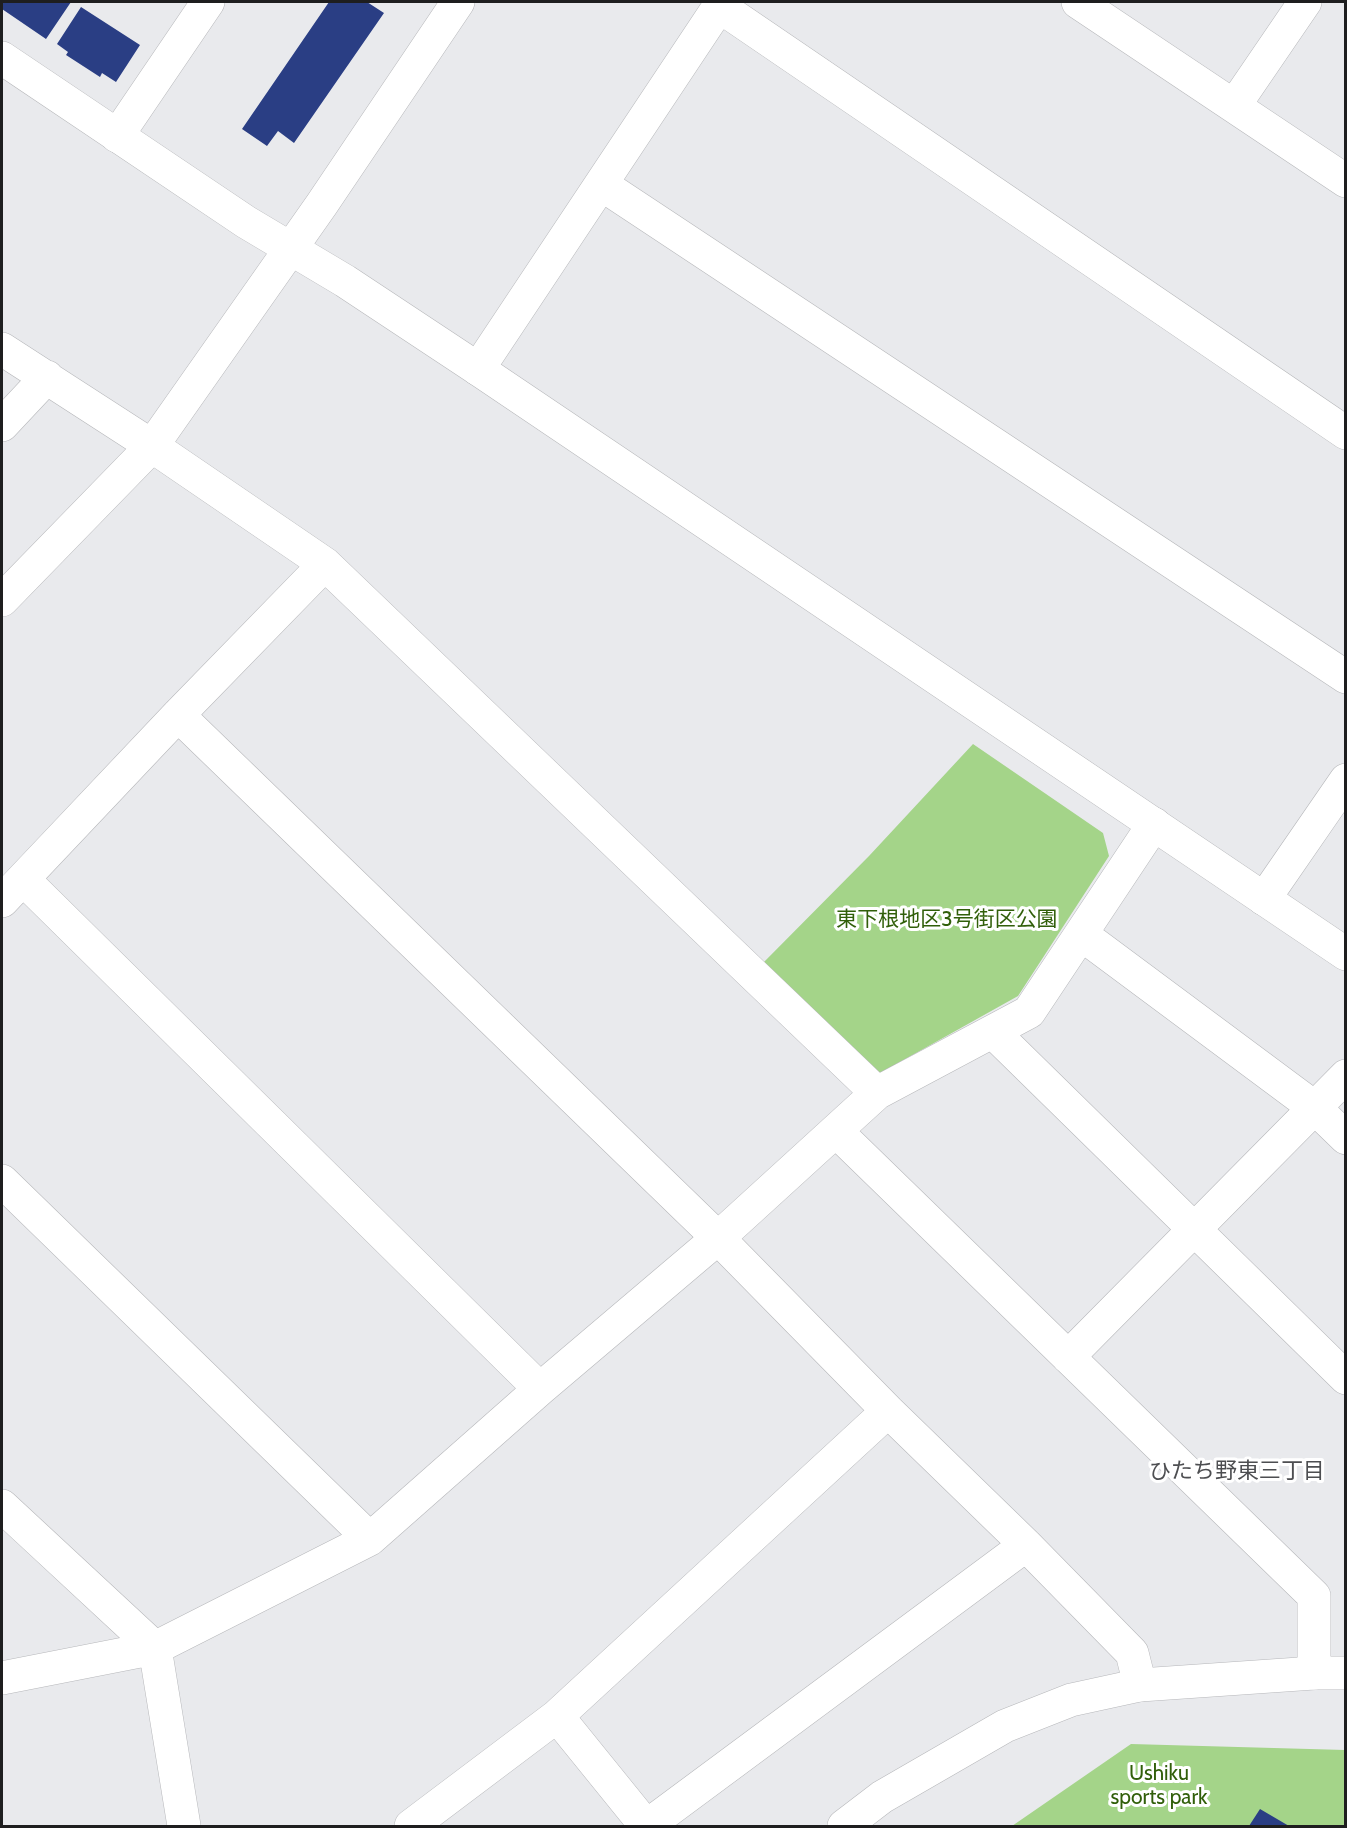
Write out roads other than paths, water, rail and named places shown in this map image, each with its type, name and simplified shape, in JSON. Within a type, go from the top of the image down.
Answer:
[{"type":"street","points":[[117,136],[208,2]]},
{"type":"street","points":[[2,600],[152,446],[291,249],[458,2]]},
{"type":"street","points":[[1078,2],[1346,181]]},
{"type":"street","points":[[1234,106],[1305,2]]},
{"type":"street","points":[[478,369],[721,4],[1346,433]]},
{"type":"street","points":[[2,58],[246,222],[355,287],[1346,954]]},
{"type":"street","points":[[601,184],[1346,677]]},
{"type":"street","points":[[2,349],[152,446],[325,564],[877,1093]]},
{"type":"street","points":[[2,425],[47,377]]},
{"type":"street","points":[[325,564],[12,890],[540,1389]]},
{"type":"street","points":[[178,715],[718,1238],[888,1411],[1026,1545],[1131,1653],[1140,1684]]},
{"type":"street","points":[[1264,899],[1346,780]]},
{"type":"street","points":[[2,1678],[155,1648],[370,1539],[540,1389],[718,1238],[877,1093],[1029,1012],[1154,824]]},
{"type":"street","points":[[1081,934],[1315,1108],[1346,1138]]},
{"type":"street","points":[[993,1032],[1346,1378]]},
{"type":"street","points":[[1068,1357],[1346,1076]]},
{"type":"street","points":[[836,1131],[1314,1596],[1330,1673],[1140,1684],[1071,1700],[1005,1726],[882,1797],[844,1827]]},
{"type":"street","points":[[2,1181],[370,1539]]},
{"type":"street","points":[[412,1826],[557,1716],[888,1411]]},
{"type":"street","points":[[2,1506],[155,1648],[184,1827]]},
{"type":"street","points":[[557,1716],[647,1827],[1026,1545]]},
{"type":"district","name":"ひたち野東三丁目","points":[[1237,1472]]},
{"type":"park label","name":"東下根地区3号街区公園","points":[[947,920]]},
{"type":"park label","name":"Ushiku sports park","points":[[1159,1786]]}]
